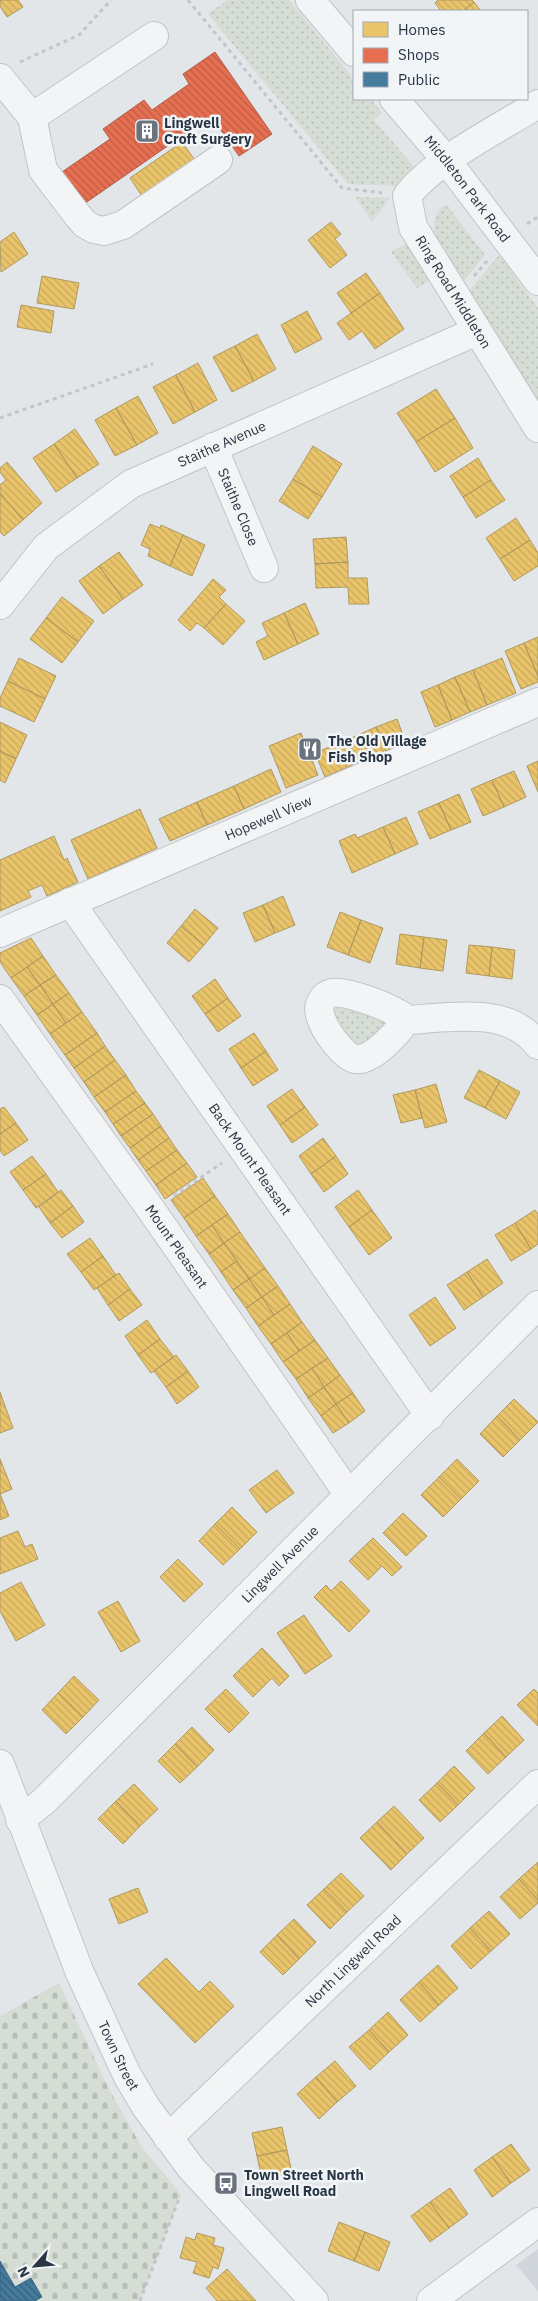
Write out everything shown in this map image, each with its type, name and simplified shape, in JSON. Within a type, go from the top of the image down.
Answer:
[{"type":"street","points":[[310,0],[353,51]]},
{"type":"street","points":[[32,117],[154,36]]},
{"type":"street","points":[[8,71],[32,117],[43,170],[85,224],[104,231],[124,225],[218,160]]},
{"type":"street","name":"Middleton Park Road","points":[[395,100],[447,161],[538,281]]},
{"type":"street","points":[[407,196],[418,182],[447,161],[538,104]]},
{"type":"street","name":"Ring Road Middleton","points":[[407,196],[413,227],[538,428]]},
{"type":"street","name":"Staithe Avenue","points":[[0,605],[46,547],[132,484],[477,331]]},
{"type":"street","name":"Staithe Close","points":[[213,447],[264,568]]},
{"type":"street","name":"Hopewell View","points":[[0,933],[538,702]]},
{"type":"street","name":"Back Mount Pleasant","points":[[70,902],[430,1416]]},
{"type":"street","name":"Mount Pleasant","points":[[0,999],[152,1211],[349,1495]]},
{"type":"street","points":[[408,1019],[473,1016],[495,1018],[516,1026],[538,1045]]},
{"type":"street","name":"Lingwell Avenue","points":[[20,1820],[44,1801],[430,1416],[538,1305]]},
{"type":"street","name":"Town Street","points":[[0,1764],[80,1973],[127,2075],[168,2138],[191,2168],[314,2301]]},
{"type":"street","name":"North Lingwell Road","points":[[168,2138],[538,1784]]},
{"type":"street","points":[[431,2301],[538,2222]]},
{"type":"path","points":[[8,71],[78,34],[111,0]]},
{"type":"path","points":[[188,0],[342,188],[407,196]]},
{"type":"path","points":[[456,298],[506,238]]},
{"type":"path","points":[[0,418],[154,364]]},
{"type":"path","points":[[152,1211],[243,1149]]},
{"type":"path","points":[[140,2301],[191,2168]]},
{"type":"shaded area","points":[[538,2249],[538,2291],[516,2265]]},
{"type":"green space","points":[[227,0],[289,0],[353,78],[353,100],[372,100],[382,113],[374,120],[418,171],[397,186],[348,184],[208,14]]},
{"type":"green space","points":[[356,197],[390,198],[372,222]]},
{"type":"green space","points":[[446,204],[485,255],[460,286],[443,256],[435,233],[434,222],[438,212]]},
{"type":"green space","points":[[409,242],[431,280],[417,288],[391,252]]},
{"type":"green space","points":[[499,255],[538,308],[538,411],[465,296]]},
{"type":"green space","points":[[345,1005],[382,1017],[388,1024],[363,1047],[348,1042],[332,1015],[334,1009]]},
{"type":"green space","points":[[59,1983],[108,2087],[141,2146],[181,2194],[140,2301],[0,2301],[0,2016]]},
{"type":"building: Homes","points":[[0,0],[18,0],[23,7],[7,17],[0,6]]},
{"type":"building: Homes","points":[[438,0],[472,0],[474,2],[464,10],[440,10],[435,3]]},
{"type":"building: Homes","points":[[474,2],[480,10],[464,10]]},
{"type":"building: Homes","points":[[182,142],[197,163],[144,199],[130,178]]},
{"type":"building: Homes","points":[[331,222],[341,234],[335,239],[347,255],[330,268],[308,240]]},
{"type":"building: Homes","points":[[14,232],[28,254],[1,272],[0,242]]},
{"type":"building: Homes","points":[[366,273],[380,293],[351,313],[337,293]]},
{"type":"building: Homes","points":[[42,276],[79,283],[74,309],[37,303]]},
{"type":"building: Homes","points":[[380,293],[404,329],[375,349],[362,331],[349,340],[337,323]]},
{"type":"building: Homes","points":[[21,305],[54,311],[51,333],[17,327]]},
{"type":"building: Homes","points":[[307,311],[322,339],[295,353],[281,325]]},
{"type":"building: Homes","points":[[257,334],[276,369],[254,381],[235,346]]},
{"type":"building: Homes","points":[[235,346],[254,381],[232,392],[213,357]]},
{"type":"building: Homes","points":[[198,363],[217,400],[195,412],[176,375]]},
{"type":"building: Homes","points":[[176,375],[195,412],[173,424],[153,387]]},
{"type":"building: Homes","points":[[436,389],[455,418],[416,442],[397,413]]},
{"type":"building: Homes","points":[[138,396],[158,433],[137,445],[116,408]]},
{"type":"building: Homes","points":[[116,408],[137,445],[115,456],[95,420]]},
{"type":"building: Homes","points":[[455,418],[473,448],[435,472],[416,442]]},
{"type":"building: Homes","points":[[75,429],[99,464],[77,478],[54,444]]},
{"type":"building: Homes","points":[[54,444],[77,478],[56,492],[33,458]]},
{"type":"building: Homes","points":[[313,446],[342,464],[322,497],[293,479]]},
{"type":"building: Homes","points":[[478,458],[491,480],[463,497],[450,476]]},
{"type":"building: Homes","points":[[7,462],[42,503],[23,520],[0,493],[0,485],[6,480],[0,472],[0,468]]},
{"type":"building: Homes","points":[[293,479],[322,497],[308,519],[279,501]]},
{"type":"building: Homes","points":[[491,480],[505,500],[476,518],[463,497]]},
{"type":"building: Homes","points":[[0,493],[23,520],[4,536],[0,532]]},
{"type":"building: Homes","points":[[516,518],[530,540],[500,559],[486,538]]},
{"type":"building: Homes","points":[[150,524],[160,528],[161,525],[183,535],[170,566],[148,556],[150,549],[141,545]]},
{"type":"building: Homes","points":[[183,535],[205,545],[192,576],[170,566]]},
{"type":"building: Homes","points":[[346,537],[348,562],[315,564],[313,539]]},
{"type":"building: Homes","points":[[530,540],[538,553],[538,566],[514,581],[500,559]]},
{"type":"building: Homes","points":[[119,552],[143,585],[123,599],[99,566]]},
{"type":"building: Homes","points":[[348,562],[348,578],[367,578],[369,604],[349,604],[348,587],[316,588],[315,564]]},
{"type":"building: Homes","points":[[99,566],[123,599],[103,614],[79,581]]},
{"type":"building: Homes","points":[[213,579],[226,590],[219,597],[226,604],[204,628],[197,623],[190,631],[178,620]]},
{"type":"building: Homes","points":[[62,597],[94,621],[78,642],[46,618]]},
{"type":"building: Homes","points":[[305,603],[319,634],[298,644],[284,613]]},
{"type":"building: Homes","points":[[226,604],[245,621],[223,645],[204,628]]},
{"type":"building: Homes","points":[[284,613],[298,644],[264,660],[256,642],[268,636],[262,623]]},
{"type":"building: Homes","points":[[46,618],[78,642],[62,663],[30,639]]},
{"type":"building: Homes","points":[[538,637],[538,676],[524,643]]},
{"type":"building: Homes","points":[[524,643],[538,676],[538,682],[521,689],[505,651]]},
{"type":"building: Homes","points":[[19,658],[56,676],[45,699],[8,681]]},
{"type":"building: Homes","points":[[502,658],[516,693],[487,705],[473,670]]},
{"type":"building: Homes","points":[[473,670],[487,705],[470,712],[455,677]]},
{"type":"building: Homes","points":[[455,677],[470,712],[452,720],[438,685]]},
{"type":"building: Homes","points":[[8,681],[45,699],[34,722],[0,706],[0,698]]},
{"type":"building: Homes","points":[[438,685],[452,720],[435,727],[421,692]]},
{"type":"building: Homes","points":[[397,719],[406,743],[386,751],[376,727]]},
{"type":"building: Homes","points":[[0,722],[27,735],[16,759],[0,751]]},
{"type":"building: Homes","points":[[376,727],[386,751],[366,759],[356,736]]},
{"type":"building: Homes","points":[[301,733],[318,775],[286,788],[269,746]]},
{"type":"building: Homes","points":[[356,736],[366,759],[325,777],[315,753]]},
{"type":"building: Homes","points":[[0,751],[16,759],[5,783],[0,780]]},
{"type":"building: Homes","points":[[538,761],[538,792],[527,766]]},
{"type":"building: Homes","points":[[271,769],[281,792],[244,809],[234,786]]},
{"type":"building: Homes","points":[[514,771],[526,797],[504,807],[492,780]]},
{"type":"building: Homes","points":[[492,780],[504,807],[483,816],[471,789]]},
{"type":"building: Homes","points":[[234,786],[244,809],[207,825],[197,802]]},
{"type":"building: Homes","points":[[459,794],[471,822],[451,830],[439,803]]},
{"type":"building: Homes","points":[[197,802],[207,825],[170,841],[159,819]]},
{"type":"building: Homes","points":[[439,803],[451,830],[430,839],[418,812]]},
{"type":"building: Homes","points":[[140,809],[157,848],[88,879],[71,840]]},
{"type":"building: Homes","points":[[406,817],[418,844],[395,854],[383,827]]},
{"type":"building: Homes","points":[[383,827],[395,854],[352,873],[339,841],[355,834],[357,838]]},
{"type":"building: Homes","points":[[54,836],[64,860],[67,858],[78,882],[47,896],[42,885],[28,891],[31,897],[0,911],[0,860]]},
{"type":"building: Homes","points":[[283,896],[295,925],[275,933],[263,905]]},
{"type":"building: Homes","points":[[263,905],[275,933],[255,942],[243,913]]},
{"type":"building: Homes","points":[[195,909],[218,928],[204,945],[181,926]]},
{"type":"building: Homes","points":[[340,912],[361,920],[348,955],[327,947]]},
{"type":"building: Homes","points":[[361,920],[383,928],[370,963],[348,955]]},
{"type":"building: Homes","points":[[181,926],[204,945],[189,962],[167,943]]},
{"type":"building: Homes","points":[[400,934],[424,937],[420,968],[396,964]]},
{"type":"building: Homes","points":[[424,937],[447,940],[443,971],[420,968]]},
{"type":"building: Homes","points":[[31,938],[43,956],[11,978],[0,962],[0,953]]},
{"type":"building: Homes","points":[[469,945],[492,947],[489,976],[466,973]]},
{"type":"building: Homes","points":[[492,947],[515,950],[512,979],[489,976]]},
{"type":"building: Homes","points":[[43,956],[56,975],[40,985],[27,967]]},
{"type":"building: Homes","points":[[27,967],[40,985],[24,996],[11,978]]},
{"type":"building: Homes","points":[[56,975],[69,993],[53,1004],[40,985]]},
{"type":"building: Homes","points":[[215,979],[228,998],[205,1014],[192,996]]},
{"type":"building: Homes","points":[[40,985],[53,1004],[37,1015],[24,996]]},
{"type":"building: Homes","points":[[69,993],[82,1012],[66,1023],[53,1004]]},
{"type":"building: Homes","points":[[228,998],[241,1016],[218,1032],[205,1014]]},
{"type":"building: Homes","points":[[53,1004],[66,1023],[50,1034],[37,1015]]},
{"type":"building: Homes","points":[[82,1012],[97,1033],[65,1055],[50,1034]]},
{"type":"building: Homes","points":[[97,1033],[105,1046],[74,1068],[65,1055]]},
{"type":"building: Homes","points":[[254,1033],[266,1051],[241,1068],[229,1049]]},
{"type":"building: Homes","points":[[105,1046],[115,1060],[84,1082],[74,1068]]},
{"type":"building: Homes","points":[[266,1051],[278,1070],[253,1086],[241,1068]]},
{"type":"building: Homes","points":[[115,1060],[126,1075],[94,1097],[84,1082]]},
{"type":"building: Homes","points":[[479,1070],[500,1081],[485,1108],[464,1098]]},
{"type":"building: Homes","points":[[126,1075],[136,1091],[105,1112],[94,1097]]},
{"type":"building: Homes","points":[[500,1081],[520,1092],[506,1119],[485,1108]]},
{"type":"building: Homes","points":[[436,1084],[447,1122],[425,1128],[415,1090]]},
{"type":"building: Homes","points":[[292,1089],[305,1107],[280,1125],[267,1106]]},
{"type":"building: Homes","points":[[415,1090],[422,1118],[401,1123],[393,1095]]},
{"type":"building: Homes","points":[[136,1091],[145,1103],[113,1124],[105,1112]]},
{"type":"building: Homes","points":[[145,1103],[153,1114],[121,1136],[113,1124]]},
{"type":"building: Homes","points":[[4,1107],[16,1123],[0,1134],[0,1109]]},
{"type":"building: Homes","points":[[305,1107],[318,1125],[292,1143],[280,1125]]},
{"type":"building: Homes","points":[[153,1114],[161,1126],[130,1148],[121,1136]]},
{"type":"building: Homes","points":[[16,1123],[28,1140],[4,1156],[0,1151],[0,1134]]},
{"type":"building: Homes","points":[[161,1126],[169,1138],[138,1160],[130,1148]]},
{"type":"building: Homes","points":[[169,1138],[177,1150],[146,1171],[138,1160]]},
{"type":"building: Homes","points":[[323,1138],[336,1156],[311,1174],[299,1156]]},
{"type":"building: Homes","points":[[177,1150],[187,1163],[156,1185],[146,1171]]},
{"type":"building: Homes","points":[[32,1156],[46,1174],[23,1190],[10,1172]]},
{"type":"building: Homes","points":[[336,1156],[348,1174],[324,1192],[311,1174]]},
{"type":"building: Homes","points":[[187,1163],[197,1177],[165,1199],[156,1185]]},
{"type":"building: Homes","points":[[46,1174],[58,1192],[36,1208],[23,1190]]},
{"type":"building: Homes","points":[[203,1178],[215,1196],[184,1218],[171,1200]]},
{"type":"building: Homes","points":[[61,1190],[73,1206],[50,1223],[39,1207]]},
{"type":"building: Homes","points":[[358,1190],[372,1210],[349,1227],[335,1207]]},
{"type":"building: Homes","points":[[215,1196],[228,1214],[196,1236],[184,1218]]},
{"type":"building: Homes","points":[[73,1206],[84,1222],[62,1238],[50,1223]]},
{"type":"building: Homes","points":[[372,1210],[392,1238],[369,1255],[349,1227]]},
{"type":"building: Homes","points":[[535,1210],[538,1214],[538,1244],[531,1249],[515,1223]]},
{"type":"building: Homes","points":[[228,1214],[240,1232],[224,1243],[212,1225]]},
{"type":"building: Homes","points":[[515,1223],[531,1249],[511,1261],[495,1235]]},
{"type":"building: Homes","points":[[212,1225],[224,1243],[209,1254],[196,1236]]},
{"type":"building: Homes","points":[[240,1232],[265,1268],[249,1279],[224,1243]]},
{"type":"building: Homes","points":[[90,1238],[103,1256],[81,1272],[67,1254]]},
{"type":"building: Homes","points":[[224,1243],[237,1261],[221,1272],[209,1254]]},
{"type":"building: Homes","points":[[103,1256],[116,1275],[94,1290],[81,1272]]},
{"type":"building: Homes","points":[[487,1259],[503,1283],[483,1297],[467,1272]]},
{"type":"building: Homes","points":[[237,1261],[249,1279],[233,1290],[221,1272]]},
{"type":"building: Homes","points":[[265,1268],[278,1286],[262,1297],[249,1279]]},
{"type":"building: Homes","points":[[467,1272],[483,1297],[464,1310],[447,1285]]},
{"type":"building: Homes","points":[[119,1273],[130,1289],[108,1305],[97,1288]]},
{"type":"building: Homes","points":[[249,1279],[262,1297],[246,1308],[233,1290]]},
{"type":"building: Homes","points":[[278,1286],[290,1304],[274,1315],[262,1297]]},
{"type":"building: Homes","points":[[130,1289],[142,1305],[119,1321],[108,1305]]},
{"type":"building: Homes","points":[[262,1297],[274,1315],[258,1326],[246,1308]]},
{"type":"building: Homes","points":[[435,1297],[456,1328],[430,1346],[409,1315]]},
{"type":"building: Homes","points":[[290,1304],[302,1322],[271,1344],[258,1326]]},
{"type":"building: Homes","points":[[147,1320],[160,1339],[138,1355],[125,1336]]},
{"type":"building: Homes","points":[[302,1322],[315,1340],[299,1351],[287,1333]]},
{"type":"building: Homes","points":[[287,1333],[299,1351],[283,1362],[271,1344]]},
{"type":"building: Homes","points":[[160,1339],[174,1357],[151,1373],[138,1355]]},
{"type":"building: Homes","points":[[315,1340],[328,1358],[296,1379],[283,1362]]},
{"type":"building: Homes","points":[[176,1355],[188,1371],[166,1387],[154,1371]]},
{"type":"building: Homes","points":[[328,1358],[340,1375],[324,1387],[312,1368]]},
{"type":"building: Homes","points":[[312,1368],[324,1387],[308,1398],[296,1379]]},
{"type":"building: Homes","points":[[188,1371],[199,1387],[177,1404],[166,1387]]},
{"type":"building: Homes","points":[[340,1375],[353,1393],[336,1404],[324,1387]]},
{"type":"building: Homes","points":[[324,1387],[336,1404],[321,1416],[308,1398]]},
{"type":"building: Homes","points":[[0,1392],[13,1428],[0,1433]]},
{"type":"building: Homes","points":[[353,1393],[365,1411],[349,1423],[336,1404]]},
{"type":"building: Homes","points":[[514,1399],[538,1422],[520,1440],[497,1416]]},
{"type":"building: Homes","points":[[336,1404],[349,1423],[333,1433],[321,1416]]},
{"type":"building: Homes","points":[[497,1416],[520,1440],[503,1457],[480,1434]]},
{"type":"building: Homes","points":[[0,1459],[12,1489],[0,1494]]},
{"type":"building: Homes","points":[[457,1459],[479,1481],[461,1499],[439,1477]]},
{"type":"building: Homes","points":[[277,1470],[294,1493],[266,1513],[249,1490]]},
{"type":"building: Homes","points":[[439,1477],[461,1499],[443,1517],[421,1495]]},
{"type":"building: Homes","points":[[0,1494],[9,1516],[0,1520]]},
{"type":"building: Homes","points":[[232,1507],[257,1532],[240,1549],[215,1524]]},
{"type":"building: Homes","points":[[403,1513],[427,1536],[406,1556],[383,1533]]},
{"type":"building: Homes","points":[[215,1524],[240,1549],[223,1565],[199,1541]]},
{"type":"building: Homes","points":[[18,1531],[25,1547],[32,1544],[38,1559],[0,1574],[0,1538]]},
{"type":"building: Homes","points":[[373,1538],[402,1567],[392,1576],[382,1566],[368,1580],[349,1561]]},
{"type":"building: Homes","points":[[178,1559],[203,1584],[184,1602],[160,1577]]},
{"type":"building: Homes","points":[[341,1581],[370,1611],[349,1632],[314,1597],[326,1585],[331,1591]]},
{"type":"building: Homes","points":[[21,1582],[45,1625],[16,1641],[0,1611],[0,1593]]},
{"type":"building: Homes","points":[[118,1601],[140,1641],[121,1652],[98,1612]]},
{"type":"building: Homes","points":[[304,1615],[332,1656],[305,1674],[277,1633]]},
{"type":"building: Homes","points":[[262,1648],[289,1676],[279,1686],[272,1678],[253,1697],[233,1676]]},
{"type":"building: Homes","points":[[74,1676],[99,1700],[83,1717],[58,1693]]},
{"type":"building: Homes","points":[[226,1689],[249,1713],[229,1733],[205,1709]]},
{"type":"building: Homes","points":[[534,1689],[538,1693],[538,1726],[517,1705]]},
{"type":"building: Homes","points":[[58,1693],[83,1717],[66,1734],[42,1710]]},
{"type":"building: Homes","points":[[502,1716],[524,1740],[506,1757],[484,1733]]},
{"type":"building: Homes","points":[[192,1727],[214,1750],[197,1767],[175,1744]]},
{"type":"building: Homes","points":[[484,1733],[506,1757],[488,1774],[466,1751]]},
{"type":"building: Homes","points":[[175,1744],[197,1767],[180,1783],[158,1761]]},
{"type":"building: Homes","points":[[454,1766],[475,1788],[458,1805],[437,1783]]},
{"type":"building: Homes","points":[[437,1783],[458,1805],[440,1822],[419,1800]]},
{"type":"building: Homes","points":[[134,1784],[158,1809],[140,1826],[116,1801]]},
{"type":"building: Homes","points":[[116,1801],[140,1826],[123,1844],[98,1819]]},
{"type":"building: Homes","points":[[394,1806],[424,1838],[407,1854],[377,1822]]},
{"type":"building: Homes","points":[[377,1822],[407,1854],[391,1870],[360,1838]]},
{"type":"building: Homes","points":[[538,1862],[538,1900],[519,1879]]},
{"type":"building: Homes","points":[[341,1873],[364,1896],[347,1912],[324,1889]]},
{"type":"building: Homes","points":[[519,1879],[538,1900],[538,1903],[520,1919],[500,1897]]},
{"type":"building: Homes","points":[[138,1888],[148,1912],[119,1924],[109,1899]]},
{"type":"building: Homes","points":[[324,1889],[347,1912],[330,1929],[307,1905]]},
{"type":"building: Homes","points":[[489,1911],[510,1934],[491,1951],[470,1928]]},
{"type":"building: Homes","points":[[294,1919],[316,1942],[299,1959],[277,1935]]},
{"type":"building: Homes","points":[[470,1928],[491,1951],[471,1969],[451,1946]]},
{"type":"building: Homes","points":[[277,1935],[299,1959],[283,1975],[260,1952]]},
{"type":"building: Homes","points":[[166,1958],[199,1992],[210,1981],[234,2006],[195,2043],[138,1984]]},
{"type":"building: Homes","points":[[438,1965],[458,1988],[439,2005],[419,1982]]},
{"type":"building: Homes","points":[[419,1982],[439,2005],[420,2022],[400,2000]]},
{"type":"building: Homes","points":[[388,2012],[408,2035],[389,2052],[369,2030]]},
{"type":"building: Homes","points":[[369,2030],[389,2052],[370,2070],[349,2047]]},
{"type":"building: Homes","points":[[335,2061],[356,2086],[337,2102],[316,2077]]},
{"type":"building: Homes","points":[[316,2077],[337,2102],[319,2119],[297,2094]]},
{"type":"building: Homes","points":[[282,2127],[287,2150],[257,2156],[252,2133]]},
{"type":"building: Homes","points":[[511,2144],[530,2170],[511,2183],[492,2157]]},
{"type":"building: Homes","points":[[287,2150],[292,2173],[262,2179],[257,2156]]},
{"type":"building: Homes","points":[[492,2157],[511,2183],[492,2197],[474,2170]]},
{"type":"building: Homes","points":[[450,2188],[468,2214],[449,2228],[430,2202]]},
{"type":"building: Homes","points":[[430,2202],[449,2228],[430,2242],[411,2216]]},
{"type":"building: Homes","points":[[339,2222],[365,2232],[354,2261],[328,2251]]},
{"type":"building: Homes","points":[[365,2232],[390,2242],[379,2271],[354,2261]]},
{"type":"building: Homes","points":[[197,2233],[215,2238],[213,2245],[224,2248],[218,2269],[213,2267],[209,2278],[193,2273],[197,2262],[180,2258],[186,2237],[195,2240]]},
{"type":"building: Homes","points":[[227,2269],[256,2301],[217,2301],[206,2288]]},
{"type":"building: Shops","name":"Lingwell Croft Surgery","points":[[215,52],[272,134],[239,156],[211,116],[81,206],[59,174],[110,139],[103,129],[144,100],[152,110],[189,84],[183,74]]},
{"type":"building: Public","points":[[0,2261],[15,2287],[31,2278],[42,2297],[35,2301],[0,2301]]},
{"type":"place","name":"Lingwell Croft Surgery","points":[[147,131]]},
{"type":"place","name":"The Old Village Fish Shop","points":[[310,749]]},
{"type":"place","name":"Town Street North Lingwell Road","points":[[226,2183]]}]
